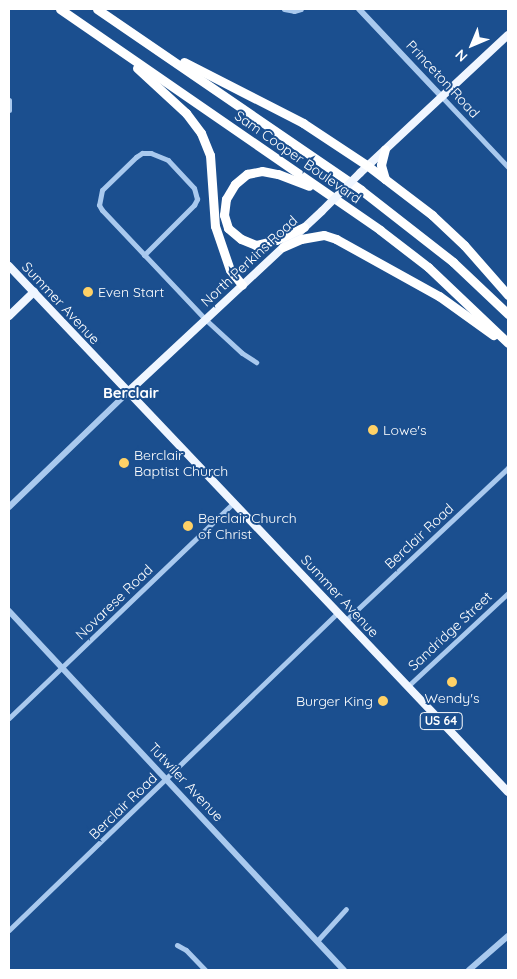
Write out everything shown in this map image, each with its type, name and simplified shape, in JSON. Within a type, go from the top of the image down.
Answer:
[{"type":"highway","name":"Sam Cooper Boulevard","points":[[60,9],[342,204],[428,266],[508,343]]},
{"type":"highway","name":"Sam Cooper Boulevard","points":[[97,9],[361,190],[453,262],[508,314]]},
{"type":"highway","points":[[134,34],[208,76],[303,123],[370,164],[386,180],[432,215],[464,245],[508,294]]},
{"type":"highway","points":[[103,38],[186,113],[201,133],[210,155],[216,226],[230,270],[242,285]]},
{"type":"highway","points":[[385,149],[382,170],[386,180]]},
{"type":"highway","points":[[304,227],[276,240],[256,244],[241,239],[228,228],[224,214],[226,199],[235,184],[247,174],[262,171],[302,182],[342,204]]},
{"type":"highway","points":[[283,247],[301,239],[324,235],[336,238],[439,296],[471,317],[508,347]]},
{"type":"main road","name":"North Perkins Road","points":[[128,392],[508,35]]},
{"type":"main road","name":"Summer Avenue","points":[[9,266],[508,792]]},
{"type":"main road","points":[[9,316],[34,292]]},
{"type":"street","points":[[284,9],[294,11],[300,9]]},
{"type":"street","name":"Princeton Road","points":[[359,9],[508,167]]},
{"type":"street","points":[[9,100],[9,110]]},
{"type":"street","points":[[144,255],[194,205],[197,194],[168,160],[160,156],[142,154],[118,173],[102,190],[99,204],[102,210],[144,255],[205,319],[242,353],[256,362]]},
{"type":"street","name":"North Perkins Road","points":[[9,507],[128,392]]},
{"type":"street","name":"Berclair Road","points":[[345,621],[508,468]]},
{"type":"street","name":"Novarese Road","points":[[9,718],[234,502]]},
{"type":"street","name":"Sandridge Street","points":[[408,686],[508,593]]},
{"type":"street","name":"Tutwiler Avenue","points":[[9,611],[344,970]]},
{"type":"street","name":"Berclair Road","points":[[9,930],[166,780],[337,612]]},
{"type":"street","points":[[317,940],[346,909]]},
{"type":"street","points":[[469,970],[508,936]]},
{"type":"street","points":[[177,945],[186,950],[205,970]]},
{"type":"place","name":"Even Start","points":[[88,292]]},
{"type":"place","name":"Lowe's","points":[[373,430]]},
{"type":"place","name":"Berclair Baptist Church","points":[[124,463]]},
{"type":"place","name":"Berclair Church of Christ","points":[[188,526]]},
{"type":"place","name":"Wendy's","points":[[452,682]]},
{"type":"place","name":"Burger King","points":[[383,701]]},
{"type":"district","name":"Berclair","points":[[131,393]]}]
